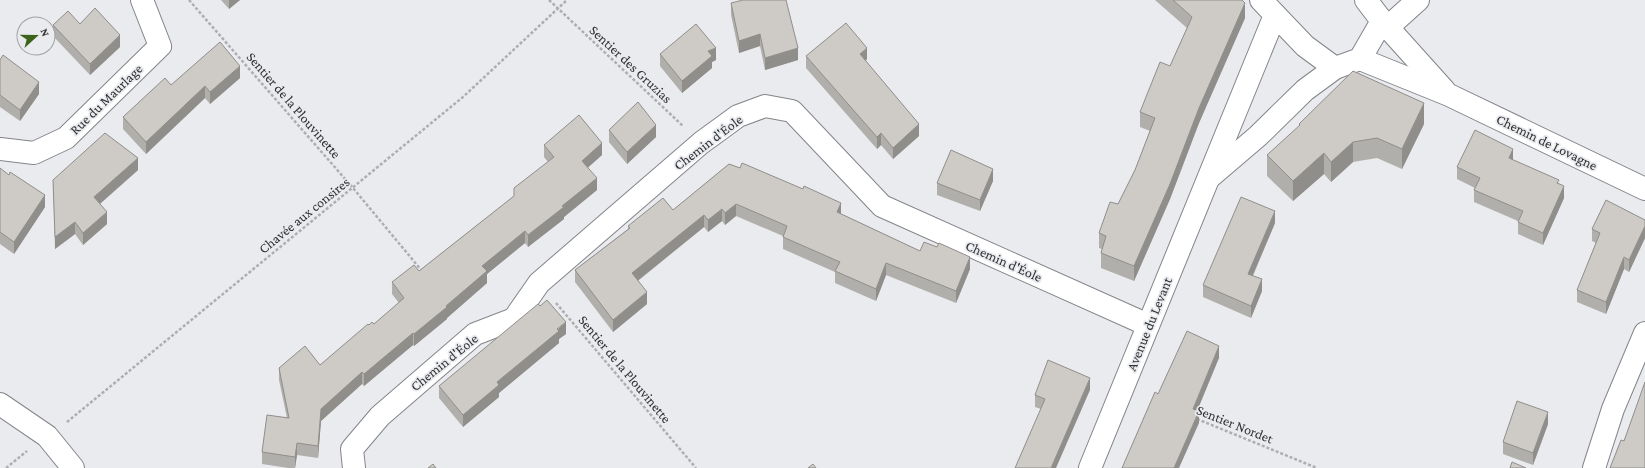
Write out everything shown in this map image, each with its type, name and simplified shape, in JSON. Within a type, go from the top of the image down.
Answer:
[{"type":"street","name":"Rue du Maurlage","points":[[0,148],[34,152],[66,138],[160,46],[142,0]]},
{"type":"street","name":"Chemin de Lovagne","points":[[1366,0],[1385,24],[1449,95]]},
{"type":"street","points":[[1360,60],[1385,24],[1418,0]]},
{"type":"street","points":[[1268,8],[1305,46],[1335,68]]},
{"type":"street","name":"Avenue du Levant","points":[[1090,468],[1208,179],[1268,8]]},
{"type":"street","name":"Chemin de Lovagne","points":[[1360,60],[1449,95],[1645,189]]},
{"type":"street","name":"Avenue du Levant","points":[[1208,179],[1258,136],[1305,90],[1335,68],[1360,60]]},
{"type":"street","name":"Chemin d'Éole","points":[[354,468],[352,449],[380,416],[475,334],[514,319],[539,282],[701,143],[738,116],[765,106],[792,111],[882,206],[1148,325]]},
{"type":"street","points":[[1594,468],[1613,409],[1645,333]]},
{"type":"street","points":[[0,404],[47,436],[73,468]]},
{"type":"path","name":"Sentier de la Plouvinette","points":[[189,0],[353,188],[424,273]]},
{"type":"path","name":"Sentier des Gruzias","points":[[548,0],[701,143]]},
{"type":"path","name":"Chavée aux consires","points":[[47,436],[83,409],[463,97],[567,0]]},
{"type":"path","name":"Sentier de la Plouvinette","points":[[539,282],[696,468]]},
{"type":"path","name":"Sentier Nordet","points":[[1196,418],[1318,468]]},
{"type":"building","points":[[743,0],[786,0],[798,48],[765,58],[760,34],[739,41],[731,3]]},
{"type":"building","points":[[1173,0],[1242,0],[1245,3],[1199,108],[1170,184],[1134,266],[1101,253],[1106,236],[1099,233],[1110,202],[1118,204],[1135,170],[1155,118],[1140,112],[1160,62],[1170,66],[1192,17]]},
{"type":"building","points":[[95,8],[120,35],[90,64],[56,28],[56,22],[68,11],[80,24]]},
{"type":"building","points":[[846,23],[867,48],[860,54],[919,124],[893,148],[881,133],[877,137],[806,56]]},
{"type":"building","points":[[696,24],[716,48],[708,51],[712,56],[682,81],[660,54]]},
{"type":"building","points":[[220,42],[240,66],[210,92],[205,86],[146,142],[123,117],[165,78],[171,85]]},
{"type":"building","points":[[3,55],[39,82],[20,110],[0,95],[0,60]]},
{"type":"building","points":[[1353,71],[1424,103],[1402,149],[1377,138],[1353,142],[1331,162],[1324,153],[1293,181],[1267,155],[1300,125],[1299,124]]},
{"type":"building","points":[[638,102],[656,125],[627,152],[609,130]]},
{"type":"building","points":[[579,115],[602,143],[582,161],[597,178],[562,206],[564,207],[528,235],[525,231],[482,266],[487,271],[446,306],[447,307],[364,374],[362,372],[321,409],[318,446],[297,443],[295,457],[262,452],[267,415],[289,418],[279,368],[305,346],[320,365],[368,324],[369,325],[372,322],[374,324],[404,298],[392,282],[414,265],[419,271],[514,196],[514,188],[554,157],[544,145]]},
{"type":"building","points":[[1475,130],[1513,149],[1509,158],[1559,180],[1557,183],[1564,186],[1543,233],[1518,222],[1523,211],[1474,190],[1480,178],[1457,167]]},
{"type":"building","points":[[105,133],[138,158],[94,197],[107,212],[83,233],[75,222],[55,237],[53,180]]},
{"type":"building","points":[[951,150],[993,169],[980,200],[937,183]]},
{"type":"building","points":[[742,163],[803,189],[804,186],[841,203],[837,212],[920,251],[924,242],[937,247],[939,243],[970,257],[956,291],[886,263],[876,289],[835,271],[840,262],[783,237],[787,226],[736,204],[725,213],[722,209],[708,220],[704,215],[632,273],[647,292],[613,320],[575,270],[630,228],[628,226],[663,198],[673,210],[729,164],[740,168]]},
{"type":"building","points":[[0,168],[9,175],[10,172],[45,195],[14,242],[0,232]]},
{"type":"building","points":[[1241,197],[1275,211],[1248,274],[1262,279],[1251,306],[1203,285]]},
{"type":"building","points":[[1606,200],[1645,220],[1645,226],[1629,260],[1624,257],[1606,302],[1577,290],[1600,233],[1592,229]]},
{"type":"building","points":[[547,300],[566,322],[557,329],[559,331],[497,382],[499,385],[463,415],[439,386],[538,304],[540,306]]},
{"type":"building","points":[[1187,331],[1219,346],[1193,409],[1199,411],[1174,468],[1122,468],[1155,392],[1158,394]]},
{"type":"building","points":[[1048,360],[1090,378],[1051,468],[1015,468],[1045,399],[1035,395]]},
{"type":"building","points":[[1645,382],[1645,468],[1610,468],[1621,440],[1624,441]]},
{"type":"building","points":[[1517,401],[1548,412],[1533,453],[1503,442]]},
{"type":"building","points":[[1512,462],[1526,468],[1510,468]]},
{"type":"building","points":[[433,464],[436,468],[428,468]]},
{"type":"building","points":[[813,464],[816,468],[808,468]]}]
